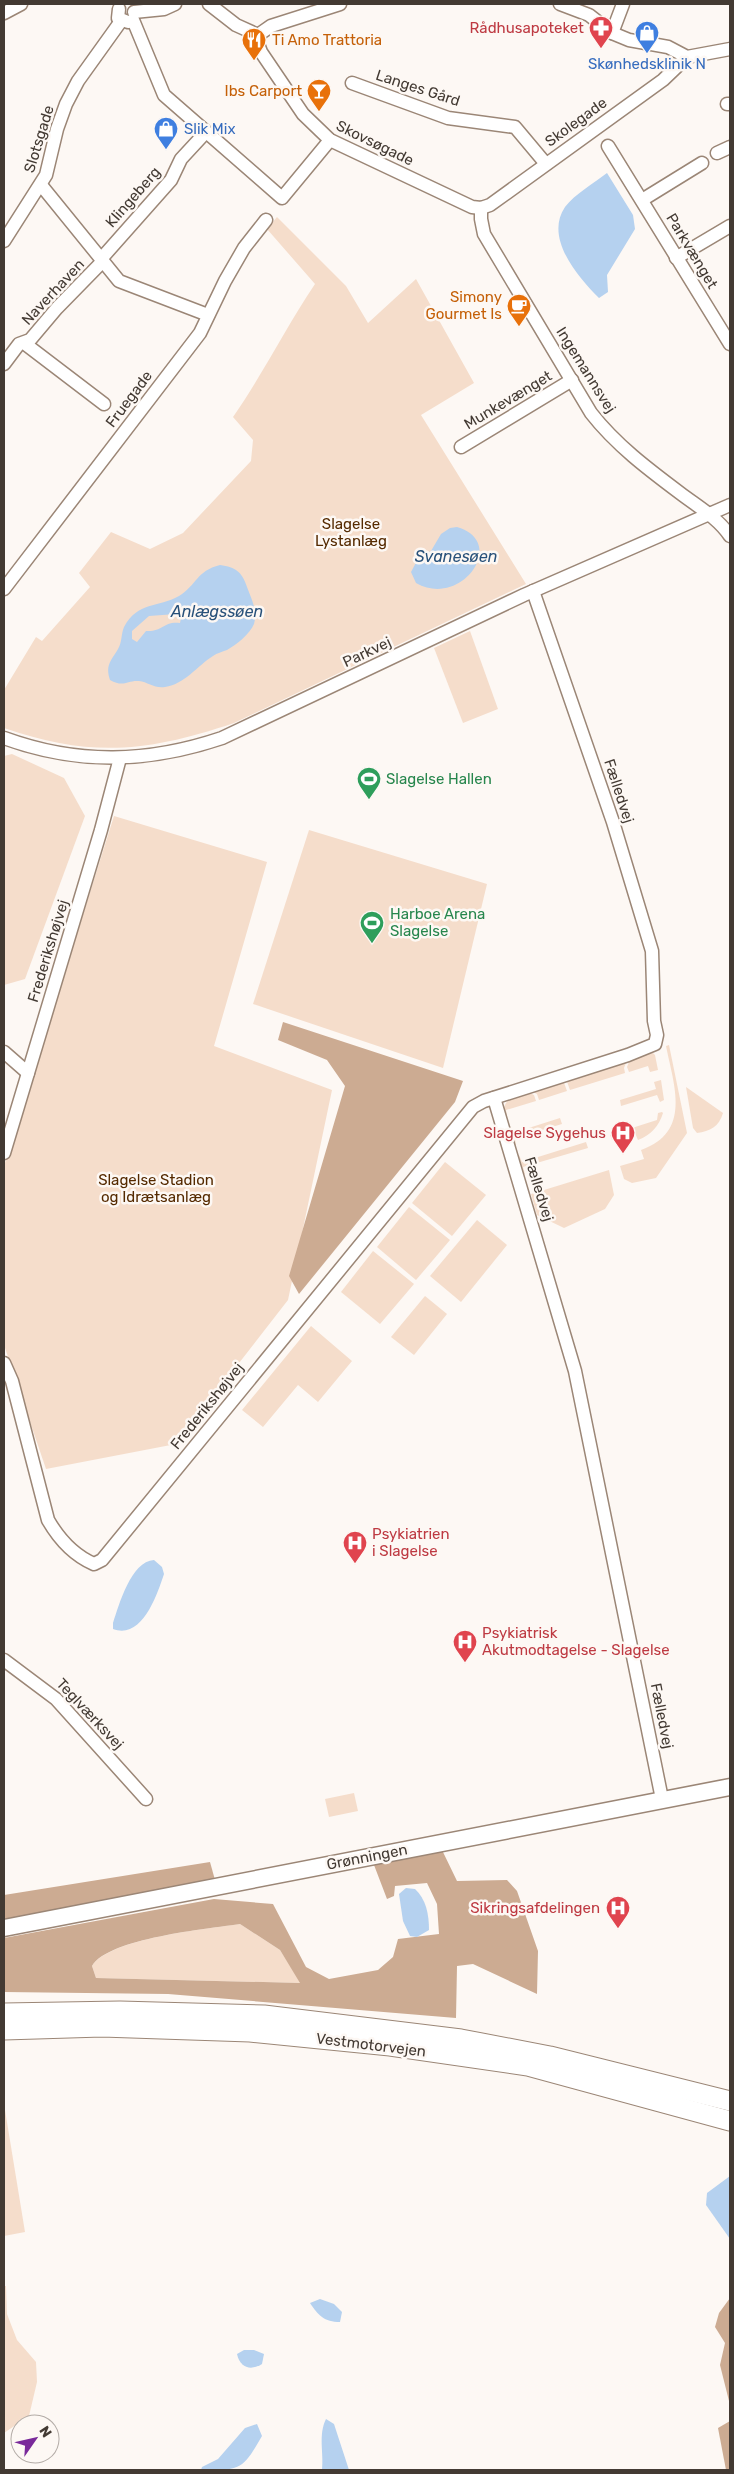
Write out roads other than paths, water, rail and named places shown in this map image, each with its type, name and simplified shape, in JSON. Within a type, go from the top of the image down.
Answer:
[{"type":"highway","name":"Vestmotorvejen","points":[[4,2013],[120,2011],[264,2015],[461,2039],[550,2056],[730,2101]]},
{"type":"highway","name":"Vestmotorvejen","points":[[4,2030],[102,2027],[250,2032],[390,2046],[528,2066],[725,2120]]},
{"type":"highway","points":[[461,2039],[475,2034],[550,2047],[730,2089]]},
{"type":"main road","name":"Grønningen","points":[[4,1928],[730,1787]]},
{"type":"street","points":[[4,13],[21,4]]},
{"type":"street","points":[[175,4],[164,9],[123,13],[164,95],[208,134],[282,198],[330,140]]},
{"type":"street","points":[[209,4],[236,25],[258,35],[271,26],[340,4]]},
{"type":"street","points":[[560,4],[589,15],[612,33],[628,40],[668,47],[687,57],[730,49]]},
{"type":"street","points":[[612,33],[623,4]]},
{"type":"street","name":"Slotsgade","points":[[4,241],[46,175],[57,129],[66,104],[78,81],[123,13]]},
{"type":"street","name":"Skovsøgade","points":[[258,35],[258,44],[261,52],[303,114],[330,140],[472,207],[481,208]]},
{"type":"street","name":"Skolegade","points":[[481,208],[490,205],[663,80],[687,57]]},
{"type":"street","name":"Langes Gård","points":[[352,83],[448,118],[515,127],[546,164]]},
{"type":"street","name":"Klingeberg","points":[[102,260],[171,180],[182,159],[208,134]]},
{"type":"street","name":"Parkvænget","points":[[608,146],[730,344]]},
{"type":"street","points":[[717,153],[730,147]]},
{"type":"street","points":[[642,200],[702,163]]},
{"type":"street","points":[[41,185],[119,281],[208,315]]},
{"type":"street","name":"Ingemannsvej","points":[[481,208],[484,234],[591,413],[611,436],[648,469],[710,515],[730,536]]},
{"type":"street","name":"Fruegade","points":[[5,586],[200,333],[244,248],[266,220]]},
{"type":"street","points":[[676,258],[730,226]]},
{"type":"street","name":"Naverhaven","points":[[4,364],[19,344],[30,340],[102,260]]},
{"type":"street","name":"Naverhaven","points":[[24,343],[104,404]]},
{"type":"street","name":"Munkevænget","points":[[461,447],[572,380]]},
{"type":"street","name":"Parkvej","points":[[4,738],[23,745],[73,756],[120,758],[152,756],[196,747],[222,738],[533,591],[730,505]]},
{"type":"street","name":"Fælledvej","points":[[533,591],[613,822],[652,951],[654,1021],[657,1035],[655,1044],[628,1055],[494,1098],[575,1371],[662,1799]]},
{"type":"street","name":"Frederikshøjvej","points":[[4,1153],[120,758]]},
{"type":"street","points":[[4,1052],[28,1073]]},
{"type":"street","name":"Frederikshøjvej","points":[[4,1363],[12,1381],[48,1520],[56,1535],[69,1548],[83,1560],[94,1564],[102,1560],[464,1117],[473,1107],[494,1098]]},
{"type":"street","name":"Teglværksvej","points":[[5,1663],[56,1699],[146,1799]]},
{"type":"water","points":[[607,173],[633,215],[635,229],[607,275],[608,292],[599,298],[573,268],[561,244],[558,231],[560,219],[569,202]]},
{"type":"water","name":"Svanesøen","points":[[457,527],[472,535],[479,546],[479,558],[473,570],[462,581],[449,587],[433,589],[416,583],[411,572],[419,557],[431,551],[441,534],[450,528]]},
{"type":"water","name":"Anlægssøen","points":[[220,565],[230,567],[238,571],[243,578],[255,609],[254,624],[246,635],[231,648],[207,660],[185,679],[172,685],[161,687],[139,681],[122,684],[110,680],[108,671],[110,663],[119,647],[124,627],[130,619],[142,609],[179,596],[201,575]],"holes":[[[176,614],[181,618],[180,623],[146,631],[137,642],[132,639],[132,631],[149,616]]]},
{"type":"water","points":[[154,1560],[162,1567],[164,1574],[147,1614],[132,1628],[123,1631],[113,1629],[113,1623],[127,1585],[139,1568],[146,1562]]},
{"type":"water","points":[[406,1888],[415,1889],[419,1893],[427,1913],[429,1930],[417,1937],[410,1936],[403,1921],[399,1894]]},
{"type":"water","points":[[730,2176],[730,2239],[706,2205],[707,2193]]},
{"type":"water","points":[[320,2299],[334,2304],[342,2312],[340,2322],[330,2321],[316,2311],[310,2303]]},
{"type":"water","points":[[244,2350],[254,2350],[264,2354],[262,2364],[250,2368],[243,2365],[238,2359],[237,2354]]},
{"type":"water","points":[[326,2419],[334,2424],[349,2470],[322,2470],[322,2431]]},
{"type":"water","points":[[257,2424],[262,2436],[250,2456],[244,2462],[239,2466],[224,2470],[201,2470],[202,2467],[218,2459],[245,2428]]},
{"type":"place","name":"Rådhusapoteket","points":[[601,49]]},
{"type":"place","name":"Skønhedsklinik N","points":[[647,54]]},
{"type":"place","name":"Ti Amo Trattoria","points":[[254,61]]},
{"type":"place","name":"Ibs Carport","points":[[319,112]]},
{"type":"place","name":"Slik Mix","points":[[166,150]]},
{"type":"place","name":"Simony Gourmet Is","points":[[519,327]]},
{"type":"place","name":"Slagelse Hallen","points":[[369,800]]},
{"type":"place","name":"Harboe Arena Slagelse","points":[[372,944]]},
{"type":"place","name":"Slagelse Sygehus","points":[[623,1154]]},
{"type":"place","name":"Psykiatrien i Slagelse","points":[[355,1564]]},
{"type":"place","name":"Psykiatrisk Akutmodtagelse - Slagelse","points":[[465,1663]]},
{"type":"place","name":"Sikringsafdelingen","points":[[618,1929]]},
{"type":"park label","name":"Slagelse Lystanlæg","points":[[351,532]]},
{"type":"park label","name":"Slagelse Stadion og Idrætsanlæg","points":[[156,1188]]}]
